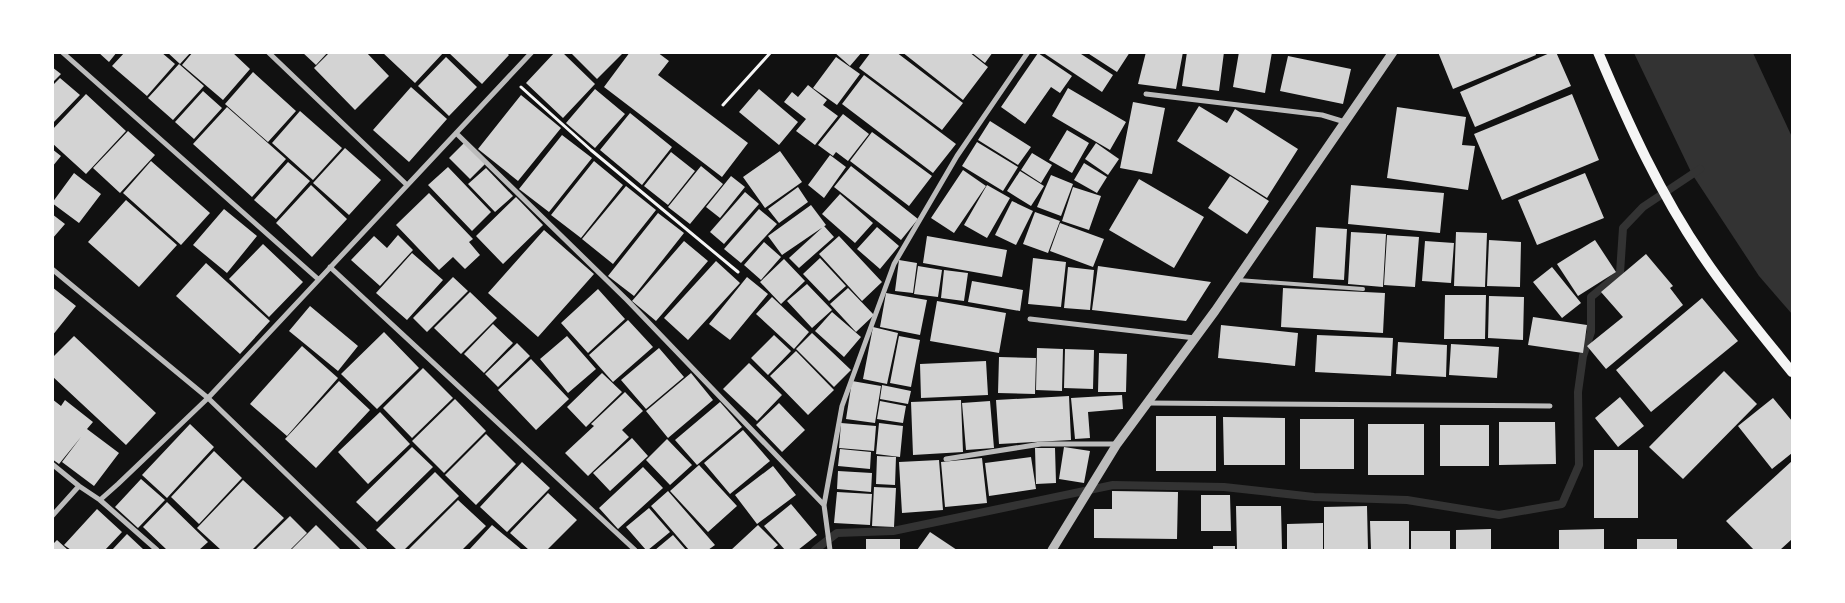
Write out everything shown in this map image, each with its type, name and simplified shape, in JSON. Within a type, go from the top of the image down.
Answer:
[{"type":"main road","points":[[1598,52],[1626,117],[1674,210],[1704,258],[1745,314],[1792,372]]},
{"type":"street","points":[[62,52],[318,279]]},
{"type":"street","points":[[268,52],[407,185]]},
{"type":"street","points":[[100,500],[208,398],[532,52]]},
{"type":"street","points":[[830,550],[824,506],[842,406],[894,264],[957,156],[1028,52]]},
{"type":"street","points":[[1052,550],[1117,444],[1237,280],[1393,52]]},
{"type":"street","points":[[1146,94],[1322,115],[1345,122]]},
{"type":"street","points":[[456,133],[627,300],[824,506]]},
{"type":"street","points":[[330,267],[635,550]]},
{"type":"street","points":[[52,269],[208,398],[365,550]]},
{"type":"street","points":[[1030,320],[1196,338]]},
{"type":"street","points":[[1148,403],[1550,406]]},
{"type":"street","points":[[946,459],[1042,444],[1117,444]]},
{"type":"street","points":[[52,464],[100,500],[157,550]]},
{"type":"street","points":[[52,516],[79,486]]},
{"type":"lane","points":[[1237,280],[1363,289]]},
{"type":"path","points":[[723,105],[771,52]]},
{"type":"path","points":[[510,76],[591,150],[738,272]]},
{"type":"shaded area","points":[[1634,53],[1753,53],[1792,137],[1792,314],[1759,276],[1692,174]]},
{"type":"building","points":[[98,52],[117,52],[109,62]]},
{"type":"building","points":[[125,52],[161,52],[175,64],[147,96],[112,66]]},
{"type":"building","points":[[167,52],[191,52],[180,64]]},
{"type":"building","points":[[193,52],[232,52],[250,69],[223,100],[182,65]]},
{"type":"building","points":[[302,52],[328,52],[316,65]]},
{"type":"building","points":[[330,52],[366,52],[389,76],[355,110],[314,68]]},
{"type":"building","points":[[382,52],[444,52],[415,83]]},
{"type":"building","points":[[448,52],[506,52],[509,55],[482,84]]},
{"type":"building","points":[[555,52],[562,52],[595,84],[563,118],[526,83]]},
{"type":"building","points":[[570,52],[621,52],[622,54],[597,79]]},
{"type":"building","points":[[630,52],[657,52],[669,61],[658,75],[748,143],[722,177],[604,87]]},
{"type":"building","points":[[834,52],[862,52],[850,66]]},
{"type":"building","points":[[871,52],[896,52],[963,103],[942,130],[859,68]]},
{"type":"building","points":[[902,52],[969,52],[988,67],[963,100]]},
{"type":"building","points":[[971,52],[993,52],[985,63]]},
{"type":"building","points":[[1042,52],[1078,52],[1113,75],[1102,92]]},
{"type":"building","points":[[1086,52],[1130,52],[1117,72]]},
{"type":"building","points":[[1146,52],[1183,52],[1176,89],[1138,84]]},
{"type":"building","points":[[1187,52],[1224,52],[1219,91],[1182,86]]},
{"type":"building","points":[[1239,52],[1272,52],[1265,93],[1233,87]]},
{"type":"building","points":[[1438,52],[1535,52],[1536,55],[1453,89]]},
{"type":"building","points":[[1552,52],[1556,52],[1571,86],[1475,127],[1460,92]]},
{"type":"building","points":[[1038,53],[1072,76],[1060,93],[1051,87],[1025,124],[1001,107]]},
{"type":"building","points":[[1288,56],[1351,69],[1343,104],[1280,91]]},
{"type":"building","points":[[446,57],[477,87],[449,116],[418,86]]},
{"type":"building","points":[[836,57],[860,74],[837,105],[813,88]]},
{"type":"building","points":[[179,64],[204,86],[173,120],[148,98]]},
{"type":"building","points":[[52,67],[61,74],[52,83]]},
{"type":"building","points":[[253,72],[296,111],[268,142],[225,104]]},
{"type":"building","points":[[864,75],[956,144],[933,173],[842,104]]},
{"type":"building","points":[[60,78],[80,95],[52,124],[52,86]]},
{"type":"building","points":[[808,85],[827,100],[823,105],[838,116],[815,145],[796,131],[806,119],[784,102],[792,92],[798,97]]},
{"type":"building","points":[[411,87],[447,119],[409,162],[373,130]]},
{"type":"building","points":[[1068,88],[1126,122],[1110,150],[1052,116]]},
{"type":"building","points":[[595,89],[625,114],[595,148],[566,123]]},
{"type":"building","points":[[759,89],[798,122],[779,145],[739,112]]},
{"type":"building","points":[[203,91],[222,108],[194,139],[175,122]]},
{"type":"building","points":[[86,94],[126,131],[86,174],[52,143],[52,130]]},
{"type":"building","points":[[1572,94],[1599,160],[1502,200],[1474,134]]},
{"type":"building","points":[[521,95],[561,128],[518,181],[478,149]]},
{"type":"building","points":[[1133,102],[1165,108],[1152,174],[1120,168]]},
{"type":"building","points":[[1199,106],[1227,123],[1235,109],[1298,149],[1267,198],[1177,141]]},
{"type":"building","points":[[227,107],[286,159],[252,197],[193,144]]},
{"type":"building","points":[[1397,107],[1466,117],[1462,145],[1475,146],[1468,190],[1387,178]]},
{"type":"building","points":[[300,111],[342,148],[313,180],[272,143]]},
{"type":"building","points":[[630,113],[672,147],[642,185],[600,150]]},
{"type":"building","points":[[843,114],[869,134],[848,161],[836,152],[833,156],[818,145]]},
{"type":"building","points":[[990,121],[1031,147],[1018,165],[978,140]]},
{"type":"building","points":[[1067,130],[1089,143],[1072,173],[1049,160]]},
{"type":"building","points":[[128,131],[155,155],[120,193],[93,168]]},
{"type":"building","points":[[872,132],[932,176],[909,206],[850,161]]},
{"type":"building","points":[[562,135],[592,158],[549,212],[519,189]]},
{"type":"building","points":[[977,142],[1018,167],[1003,191],[962,166]]},
{"type":"building","points":[[464,143],[485,164],[470,179],[449,158]]},
{"type":"building","points":[[1096,143],[1119,159],[1108,175],[1085,159]]},
{"type":"building","points":[[345,148],[381,180],[349,215],[313,183]]},
{"type":"building","points":[[52,149],[61,156],[52,167]]},
{"type":"building","points":[[780,151],[802,182],[765,208],[743,177]]},
{"type":"building","points":[[671,152],[695,171],[668,205],[644,186]]},
{"type":"building","points":[[1032,153],[1052,165],[1041,183],[1021,170]]},
{"type":"building","points":[[830,155],[846,167],[824,198],[808,185]]},
{"type":"building","points":[[151,161],[210,213],[181,245],[123,193]]},
{"type":"building","points":[[594,161],[623,185],[581,238],[551,215]]},
{"type":"building","points":[[288,162],[310,181],[276,219],[254,200]]},
{"type":"building","points":[[1084,163],[1107,177],[1097,193],[1074,180]]},
{"type":"building","points":[[701,166],[723,184],[690,224],[668,207]]},
{"type":"building","points":[[851,166],[918,219],[901,240],[834,187]]},
{"type":"building","points":[[448,167],[491,212],[472,231],[428,185]]},
{"type":"building","points":[[486,168],[513,196],[495,212],[468,184]]},
{"type":"building","points":[[963,170],[986,186],[954,233],[931,218]]},
{"type":"building","points":[[1020,171],[1044,186],[1031,206],[1007,191]]},
{"type":"building","points":[[74,173],[101,194],[79,223],[52,203]]},
{"type":"building","points":[[1585,173],[1604,218],[1537,245],[1518,200]]},
{"type":"building","points":[[1051,175],[1073,184],[1061,216],[1037,207]]},
{"type":"building","points":[[731,176],[745,187],[720,218],[706,207]]},
{"type":"building","points":[[1230,176],[1269,201],[1247,234],[1208,208]]},
{"type":"building","points":[[1139,179],[1204,217],[1174,268],[1109,230]]},
{"type":"building","points":[[311,185],[347,219],[312,257],[276,223]]},
{"type":"building","points":[[987,185],[1010,198],[987,238],[964,225]]},
{"type":"building","points":[[1351,185],[1444,193],[1440,233],[1348,224]]},
{"type":"building","points":[[626,186],[656,210],[613,264],[582,239]]},
{"type":"building","points":[[798,187],[808,202],[779,223],[768,209]]},
{"type":"building","points":[[1073,187],[1101,196],[1089,230],[1062,221]]},
{"type":"building","points":[[745,192],[759,204],[724,244],[710,232]]},
{"type":"building","points":[[429,193],[473,239],[469,242],[480,255],[465,269],[453,257],[439,270],[396,225]]},
{"type":"building","points":[[840,194],[873,223],[855,243],[822,214]]},
{"type":"building","points":[[516,197],[543,225],[503,264],[476,236]]},
{"type":"building","points":[[126,200],[177,245],[139,287],[88,242]]},
{"type":"building","points":[[1012,201],[1033,211],[1016,245],[995,235]]},
{"type":"building","points":[[811,205],[826,225],[782,255],[768,236]]},
{"type":"building","points":[[224,209],[257,236],[227,273],[193,245]]},
{"type":"building","points":[[759,209],[777,224],[741,263],[724,249]]},
{"type":"building","points":[[1035,212],[1060,221],[1048,253],[1023,244]]},
{"type":"building","points":[[658,213],[684,233],[634,296],[608,276]]},
{"type":"building","points":[[52,214],[65,224],[52,239]]},
{"type":"building","points":[[1060,223],[1104,239],[1093,267],[1050,251]]},
{"type":"building","points":[[824,226],[834,237],[799,268],[789,258]]},
{"type":"building","points":[[877,227],[899,246],[880,269],[857,249]]},
{"type":"building","points":[[1316,227],[1347,229],[1344,280],[1313,278]]},
{"type":"building","points":[[544,230],[594,274],[538,337],[488,293]]},
{"type":"building","points":[[1351,232],[1386,234],[1383,287],[1348,284]]},
{"type":"building","points":[[1456,232],[1487,233],[1485,287],[1454,286]]},
{"type":"building","points":[[398,235],[413,250],[380,286],[351,260],[374,236],[387,248]]},
{"type":"building","points":[[1387,235],[1419,237],[1415,287],[1384,285]]},
{"type":"building","points":[[839,236],[882,282],[862,301],[819,254]]},
{"type":"building","points":[[927,236],[1007,250],[1002,277],[923,263]]},
{"type":"building","points":[[1489,240],[1521,242],[1520,287],[1487,286]]},
{"type":"building","points":[[1595,240],[1616,272],[1578,296],[1557,264]]},
{"type":"building","points":[[684,241],[708,261],[656,321],[632,301]]},
{"type":"building","points":[[1425,241],[1454,243],[1451,283],[1422,281]]},
{"type":"building","points":[[764,242],[781,257],[761,280],[744,265]]},
{"type":"building","points":[[263,244],[303,282],[269,317],[229,279]]},
{"type":"building","points":[[412,253],[443,280],[407,320],[376,293]]},
{"type":"building","points":[[1646,254],[1673,286],[1670,288],[1683,305],[1606,369],[1587,346],[1623,317],[1601,292]]},
{"type":"building","points":[[820,258],[846,286],[829,301],[803,274]]},
{"type":"building","points":[[1033,258],[1066,262],[1061,307],[1028,304]]},
{"type":"building","points":[[784,259],[805,281],[781,304],[760,282]]},
{"type":"building","points":[[899,260],[917,263],[913,293],[895,291]]},
{"type":"building","points":[[716,261],[740,283],[688,340],[664,318]]},
{"type":"building","points":[[206,263],[270,321],[240,354],[176,296]]},
{"type":"building","points":[[918,266],[942,270],[938,297],[914,294]]},
{"type":"building","points":[[1098,266],[1211,282],[1186,321],[1092,310]]},
{"type":"building","points":[[1068,267],[1094,270],[1090,310],[1064,308]]},
{"type":"building","points":[[1552,267],[1581,303],[1562,318],[1533,282]]},
{"type":"building","points":[[944,270],[968,273],[964,301],[941,298]]},
{"type":"building","points":[[453,277],[468,291],[427,332],[413,318]]},
{"type":"building","points":[[747,277],[768,294],[730,340],[709,324]]},
{"type":"building","points":[[972,281],[1023,290],[1020,311],[968,302]]},
{"type":"building","points":[[807,284],[832,310],[812,328],[787,301]]},
{"type":"building","points":[[52,287],[76,306],[52,336]]},
{"type":"building","points":[[848,288],[874,315],[856,332],[830,304]]},
{"type":"building","points":[[1283,288],[1385,293],[1383,333],[1281,327]]},
{"type":"building","points":[[598,289],[625,319],[588,353],[561,323]]},
{"type":"building","points":[[470,292],[497,318],[461,354],[434,328]]},
{"type":"building","points":[[886,293],[927,300],[920,335],[880,327]]},
{"type":"building","points":[[1445,295],[1486,295],[1485,339],[1444,339]]},
{"type":"building","points":[[1489,296],[1524,297],[1523,340],[1488,338]]},
{"type":"building","points":[[772,297],[809,332],[794,349],[756,314]]},
{"type":"building","points":[[1702,298],[1738,341],[1651,412],[1616,370]]},
{"type":"building","points":[[937,301],[1006,313],[999,353],[930,341]]},
{"type":"building","points":[[310,306],[358,346],[338,371],[289,331]]},
{"type":"building","points":[[832,312],[861,337],[844,357],[815,331]]},
{"type":"building","points":[[1533,317],[1587,325],[1583,353],[1528,345]]},
{"type":"building","points":[[628,320],[653,347],[613,382],[589,355]]},
{"type":"building","points":[[493,324],[513,343],[484,373],[464,354]]},
{"type":"building","points":[[1221,325],[1298,333],[1295,366],[1218,358]]},
{"type":"building","points":[[873,327],[898,333],[887,384],[863,379]]},
{"type":"building","points":[[384,332],[419,368],[377,409],[341,374]]},
{"type":"building","points":[[812,333],[851,370],[834,387],[796,349]]},
{"type":"building","points":[[774,335],[791,351],[768,375],[751,358]]},
{"type":"building","points":[[1317,335],[1393,338],[1391,376],[1315,372]]},
{"type":"building","points":[[74,336],[156,413],[126,445],[52,376],[52,358]]},
{"type":"building","points":[[567,336],[596,369],[568,393],[540,359]]},
{"type":"building","points":[[899,336],[920,340],[911,387],[890,383]]},
{"type":"building","points":[[1398,342],[1447,345],[1446,377],[1396,374]]},
{"type":"building","points":[[517,343],[530,356],[498,387],[485,374]]},
{"type":"building","points":[[1451,344],[1499,347],[1497,378],[1449,375]]},
{"type":"building","points":[[302,346],[338,378],[287,436],[250,404]]},
{"type":"building","points":[[659,348],[684,377],[646,409],[621,380]]},
{"type":"building","points":[[1037,348],[1063,349],[1062,391],[1036,390]]},
{"type":"building","points":[[1065,349],[1094,350],[1093,389],[1064,388]]},
{"type":"building","points":[[796,351],[834,390],[808,415],[770,376]]},
{"type":"building","points":[[1099,353],[1127,354],[1126,392],[1098,392]]},
{"type":"building","points":[[999,357],[1036,358],[1035,394],[998,393]]},
{"type":"building","points":[[531,359],[569,399],[536,430],[498,390]]},
{"type":"building","points":[[986,361],[988,395],[921,398],[920,364]]},
{"type":"building","points":[[749,363],[782,395],[757,421],[723,389]]},
{"type":"building","points":[[423,368],[453,398],[412,438],[383,408]]},
{"type":"building","points":[[1724,371],[1757,404],[1683,479],[1649,447]]},
{"type":"building","points":[[602,373],[622,392],[586,427],[567,407]]},
{"type":"building","points":[[691,373],[713,400],[668,438],[646,411]]},
{"type":"building","points":[[339,381],[370,410],[316,468],[285,439]]},
{"type":"building","points":[[852,381],[881,386],[875,423],[846,419]]},
{"type":"building","points":[[882,385],[911,391],[908,404],[880,399]]},
{"type":"building","points":[[625,392],[643,411],[622,430],[629,437],[588,476],[565,453],[594,426],[591,424]]},
{"type":"building","points":[[1122,395],[1123,409],[1088,412],[1090,438],[1075,439],[1071,398]]},
{"type":"building","points":[[1069,396],[1071,440],[999,444],[996,400]]},
{"type":"building","points":[[1620,397],[1644,426],[1618,447],[1595,418]]},
{"type":"building","points":[[1773,398],[1792,421],[1792,453],[1772,469],[1738,426]]},
{"type":"building","points":[[52,399],[61,406],[65,400],[93,422],[87,429],[119,453],[94,486],[62,462],[81,437],[59,464],[52,459]]},
{"type":"building","points":[[455,399],[486,431],[444,473],[412,441]]},
{"type":"building","points":[[961,400],[963,452],[913,455],[911,402]]},
{"type":"building","points":[[880,401],[906,406],[903,423],[877,419]]},
{"type":"building","points":[[990,401],[994,448],[966,450],[962,403]]},
{"type":"building","points":[[720,402],[742,427],[697,465],[675,440]]},
{"type":"building","points":[[779,403],[805,430],[782,452],[756,425]]},
{"type":"building","points":[[380,412],[410,444],[368,484],[338,452]]},
{"type":"building","points":[[1156,416],[1216,416],[1216,471],[1156,471]]},
{"type":"building","points":[[1223,417],[1285,418],[1285,465],[1224,465]]},
{"type":"building","points":[[1300,419],[1354,419],[1354,469],[1300,469]]},
{"type":"building","points":[[1499,422],[1555,422],[1556,464],[1499,465]]},
{"type":"building","points":[[841,423],[876,426],[874,451],[839,448]]},
{"type":"building","points":[[879,423],[903,426],[900,457],[876,454]]},
{"type":"building","points":[[190,424],[214,447],[167,498],[142,475]]},
{"type":"building","points":[[1368,424],[1424,424],[1424,475],[1368,475]]},
{"type":"building","points":[[1440,425],[1489,425],[1489,466],[1440,466]]},
{"type":"building","points":[[743,430],[770,461],[730,494],[704,463]]},
{"type":"building","points":[[486,434],[516,464],[476,505],[445,475]]},
{"type":"building","points":[[632,438],[648,456],[610,491],[593,473]]},
{"type":"building","points":[[667,439],[692,465],[670,485],[646,460]]},
{"type":"building","points":[[412,447],[433,467],[377,522],[356,502]]},
{"type":"building","points":[[1064,447],[1090,451],[1084,483],[1059,479]]},
{"type":"building","points":[[1035,448],[1055,448],[1056,483],[1036,484]]},
{"type":"building","points":[[840,449],[871,452],[870,469],[838,466]]},
{"type":"building","points":[[1594,450],[1638,450],[1638,518],[1594,518]]},
{"type":"building","points":[[214,451],[242,478],[199,524],[171,497]]},
{"type":"building","points":[[877,456],[896,457],[895,485],[876,484]]},
{"type":"building","points":[[1031,457],[1036,489],[989,496],[985,463]]},
{"type":"building","points":[[982,458],[987,503],[945,507],[941,462]]},
{"type":"building","points":[[939,460],[943,510],[902,513],[899,462]]},
{"type":"building","points":[[1792,461],[1792,539],[1780,550],[1754,550],[1726,521]]},
{"type":"building","points":[[522,462],[550,488],[507,532],[480,507]]},
{"type":"building","points":[[699,465],[737,506],[708,532],[670,491]]},
{"type":"building","points":[[773,466],[796,495],[757,524],[735,495]]},
{"type":"building","points":[[643,467],[663,488],[618,529],[599,508]]},
{"type":"building","points":[[838,471],[872,473],[871,492],[837,489]]},
{"type":"building","points":[[435,472],[459,496],[404,550],[397,550],[376,530]]},
{"type":"building","points":[[141,479],[165,500],[138,528],[115,507]]},
{"type":"building","points":[[243,480],[284,518],[252,550],[221,550],[197,528]]},
{"type":"building","points":[[874,487],[896,488],[894,527],[872,526]]},
{"type":"building","points":[[668,491],[715,545],[708,550],[689,550],[651,506]]},
{"type":"building","points":[[1112,491],[1178,492],[1177,539],[1094,538],[1094,509],[1112,509]]},
{"type":"building","points":[[837,492],[872,494],[870,525],[834,523]]},
{"type":"building","points":[[548,493],[577,520],[547,550],[529,550],[510,533]]},
{"type":"building","points":[[1201,495],[1230,495],[1231,531],[1201,531]]},
{"type":"building","points":[[458,500],[486,526],[462,550],[408,550]]},
{"type":"building","points":[[167,502],[208,542],[199,550],[167,550],[143,527]]},
{"type":"building","points":[[791,504],[817,535],[798,550],[785,550],[764,526]]},
{"type":"building","points":[[1236,506],[1281,506],[1282,550],[1237,550]]},
{"type":"building","points":[[1367,506],[1368,550],[1324,550],[1324,507]]},
{"type":"building","points":[[649,508],[670,532],[646,550],[626,527]]},
{"type":"building","points":[[97,509],[122,532],[105,550],[71,550],[64,545]]},
{"type":"building","points":[[290,516],[307,533],[290,550],[255,550]]},
{"type":"building","points":[[1370,521],[1409,521],[1409,550],[1371,550]]},
{"type":"building","points":[[1323,523],[1323,550],[1287,550],[1287,524]]},
{"type":"building","points":[[316,525],[340,549],[291,550]]},
{"type":"building","points":[[492,525],[522,550],[469,550]]},
{"type":"building","points":[[758,525],[778,545],[772,550],[731,550]]},
{"type":"building","points":[[1491,529],[1491,550],[1456,550],[1456,530]]},
{"type":"building","points":[[1604,529],[1604,550],[1559,550],[1559,530]]},
{"type":"building","points":[[1411,531],[1450,531],[1450,550],[1411,550]]},
{"type":"building","points":[[930,532],[957,550],[917,550]]},
{"type":"building","points":[[127,534],[144,550],[112,550]]},
{"type":"building","points":[[673,535],[686,550],[655,550]]},
{"type":"building","points":[[866,539],[900,539],[900,550],[866,550]]},
{"type":"building","points":[[1637,539],[1677,539],[1677,550],[1637,550]]},
{"type":"building","points":[[57,540],[68,550],[52,550],[52,545]]},
{"type":"building","points":[[1213,546],[1235,546],[1235,550],[1213,550]]},
{"type":"waterway","points":[[815,550],[837,533],[893,531],[1113,485],[1224,487],[1314,497],[1407,500],[1499,515],[1562,504],[1579,465],[1578,392],[1583,356],[1591,332],[1591,297],[1620,273],[1623,228],[1643,207],[1700,169]]}]
